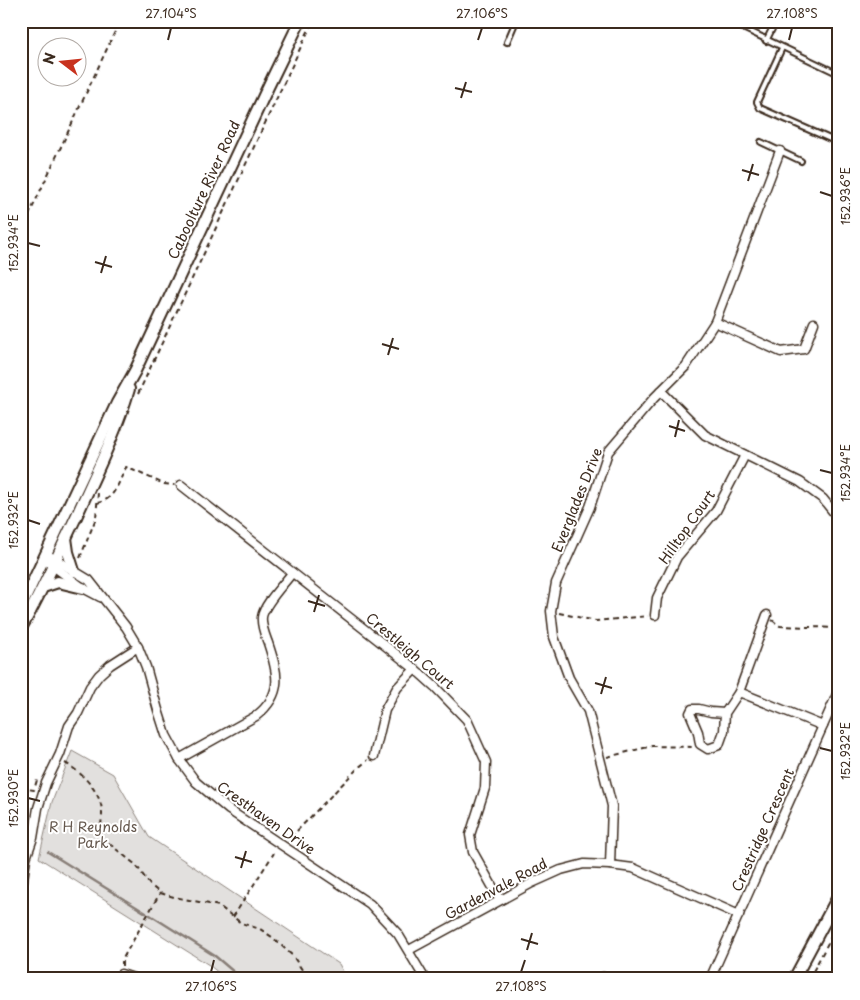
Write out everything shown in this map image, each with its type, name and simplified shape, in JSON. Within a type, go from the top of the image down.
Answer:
[{"type":"main road","name":"Caboolture River Road","points":[[21,607],[300,21]]},
{"type":"main road","name":"Caboolture River Road","points":[[21,628],[43,587],[102,460],[124,406],[135,371]]},
{"type":"main road","points":[[66,538],[68,552],[75,567]]},
{"type":"main road","points":[[43,587],[58,582],[83,588]]},
{"type":"main road","points":[[794,979],[839,895]]},
{"type":"street","name":"Everglades Drive","points":[[610,864],[612,806],[588,711],[569,678],[554,637],[551,612],[556,583],[590,507],[608,452],[661,390],[686,366],[715,322],[780,151]]},
{"type":"street","points":[[715,322],[781,352],[804,349],[814,323]]},
{"type":"street","points":[[661,390],[705,435],[800,482],[823,499],[839,518]]},
{"type":"street","name":"Hilltop Court","points":[[655,615],[657,598],[677,557],[716,511],[745,455]]},
{"type":"street","name":"Crestleigh Court","points":[[180,485],[415,669],[467,720],[486,762],[485,788],[470,835],[473,852],[500,900]]},
{"type":"street","name":"Cresthaven Drive","points":[[44,557],[54,563],[83,588],[102,598]]},
{"type":"street","name":"Cresthaven Drive","points":[[54,563],[75,567],[89,580],[119,617],[138,647],[172,747],[196,782],[217,801],[370,904],[389,923],[409,950],[425,979]]},
{"type":"street","points":[[179,759],[256,716],[266,709],[273,699],[277,674],[262,628],[262,618],[271,600],[292,573]]},
{"type":"street","points":[[725,713],[692,709],[690,713],[698,732],[700,744],[708,749],[719,746],[724,730],[725,713],[739,692],[767,615]]},
{"type":"street","points":[[21,895],[26,858],[33,838],[38,808],[46,783],[60,754],[70,726],[90,687],[99,675],[110,665],[138,647]]},
{"type":"street","points":[[374,756],[385,710],[397,688],[415,669]]},
{"type":"street","name":"Crestridge Crescent","points":[[710,979],[839,690]]},
{"type":"street","points":[[739,692],[823,726]]},
{"type":"street","name":"Gardenvale Road","points":[[409,950],[532,882],[561,870],[584,864],[610,864],[633,868],[739,915]]},
{"type":"street","points":[[119,976],[137,979]]},
{"type":"lane","points":[[507,42],[516,21]]},
{"type":"lane","points":[[728,21],[839,74]]},
{"type":"lane","points":[[766,40],[776,21]]},
{"type":"lane","points":[[782,48],[757,102],[760,108],[839,143]]},
{"type":"lane","points":[[761,142],[801,161]]},
{"type":"path","points":[[21,232],[120,21]]},
{"type":"path","points":[[136,400],[313,21]]},
{"type":"path","points":[[98,503],[104,502],[113,494],[126,467],[164,484],[180,485]]},
{"type":"path","points":[[75,567],[96,518],[98,492]]},
{"type":"path","points":[[551,612],[596,621],[655,615]]},
{"type":"path","points":[[767,615],[780,626],[839,628]]},
{"type":"path","points":[[600,758],[652,746],[691,748],[700,744]]},
{"type":"path","points":[[282,835],[283,833],[293,834],[358,768],[374,756]]},
{"type":"path","points":[[64,763],[81,774],[99,800],[102,813],[100,826],[102,838],[136,865],[150,884],[160,893],[219,906],[241,923],[260,929],[272,936],[293,956],[308,979]]},
{"type":"path","points":[[21,788],[34,790],[37,780],[40,781]]},
{"type":"path","points":[[233,917],[274,853]]},
{"type":"path","points":[[119,976],[122,960],[160,893]]},
{"type":"path","points":[[808,979],[839,922]]},
{"type":"green space","name":"R H Reynolds Park","points":[[72,751],[113,774],[149,837],[339,964],[347,979],[226,979],[209,965],[39,858],[52,802]]},
{"type":"waterway","points":[[48,852],[146,913]]},
{"type":"waterway","points":[[150,915],[215,956],[242,979]]}]
